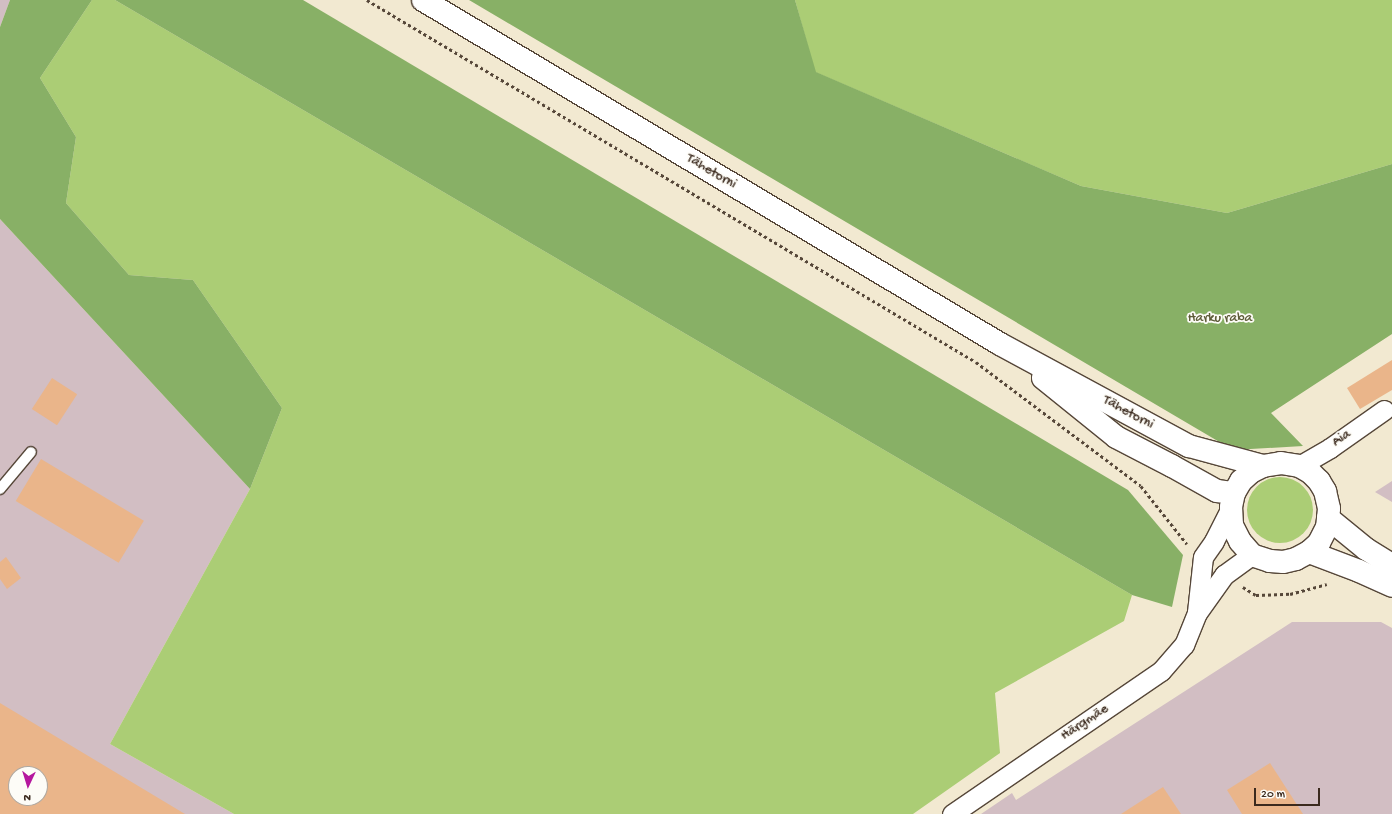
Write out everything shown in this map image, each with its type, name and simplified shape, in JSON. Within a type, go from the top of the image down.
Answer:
[{"type":"street","name":"Tähetorni","points":[[423,0],[1000,344],[1189,446],[1263,466]]},
{"type":"street","name":"Tähetorni","points":[[1000,344],[1116,437],[1172,466],[1232,500]]},
{"type":"street","name":"Aia","points":[[1299,466],[1330,448],[1384,410]]},
{"type":"street","points":[[1281,462],[1299,466],[1310,472],[1319,481],[1325,491],[1329,509],[1327,527],[1319,543],[1309,552],[1296,559],[1283,562],[1270,561],[1252,555],[1240,541],[1232,525],[1232,500],[1241,481],[1251,472],[1263,466],[1281,462]]},
{"type":"street","name":"Härgmäe","points":[[1197,613],[1203,557],[1214,541],[1232,500]]},
{"type":"street","points":[[1328,518],[1366,549],[1392,566]]},
{"type":"street","points":[[1309,552],[1359,570],[1392,586]]},
{"type":"street","name":"Härgmäe","points":[[952,814],[1161,671],[1184,645],[1197,613],[1224,575],[1252,555]]},
{"type":"lane","points":[[0,489],[31,452]]},
{"type":"path","points":[[367,0],[976,362],[1141,486],[1162,510],[1184,542],[1203,557]]},
{"type":"path","points":[[1224,575],[1256,595],[1290,594],[1328,583]]},
{"type":"shaded area","points":[[0,0],[10,0],[0,27]]},
{"type":"shaded area","points":[[0,219],[250,489],[110,744],[234,814],[0,814]]},
{"type":"shaded area","points":[[1392,481],[1392,502],[1375,492]]},
{"type":"shaded area","points":[[1292,622],[1381,622],[1392,628],[1392,814],[981,814],[1012,793],[1016,800]]},
{"type":"green space","points":[[10,0],[92,0],[40,78],[76,137],[66,203],[129,275],[193,280],[282,408],[250,489],[0,219],[0,27]]},
{"type":"green space","points":[[92,0],[115,0],[1132,595],[1124,621],[995,693],[1000,753],[913,814],[234,814],[110,744],[250,489],[282,408],[193,280],[129,275],[66,203],[76,137],[40,78]]},
{"type":"green space","points":[[115,0],[303,0],[1128,490],[1183,555],[1172,607],[1132,595]]},
{"type":"green space","name":"Harku raba","points":[[469,0],[795,0],[816,72],[1081,186],[1227,213],[1392,164],[1392,334],[1271,413],[1303,446],[1233,450]]},
{"type":"green space","points":[[795,0],[1392,0],[1392,164],[1227,213],[1081,186],[815,72]]},
{"type":"green space","points":[[1280,477],[1292,480],[1303,487],[1310,498],[1313,510],[1310,522],[1303,533],[1292,540],[1280,543],[1268,540],[1257,533],[1250,522],[1247,510],[1250,498],[1257,487],[1268,480]]},
{"type":"building","points":[[1392,360],[1392,390],[1360,409],[1347,388]]},
{"type":"building","points":[[52,378],[77,394],[57,425],[32,409]]},
{"type":"building","points":[[41,459],[144,521],[119,563],[16,501]]},
{"type":"building","points":[[6,557],[21,578],[7,589],[0,579],[0,562]]},
{"type":"building","points":[[0,703],[185,814],[0,814]]},
{"type":"building","points":[[1270,763],[1303,814],[1242,814],[1227,790]]},
{"type":"building","points":[[1163,787],[1181,814],[1121,814]]}]
